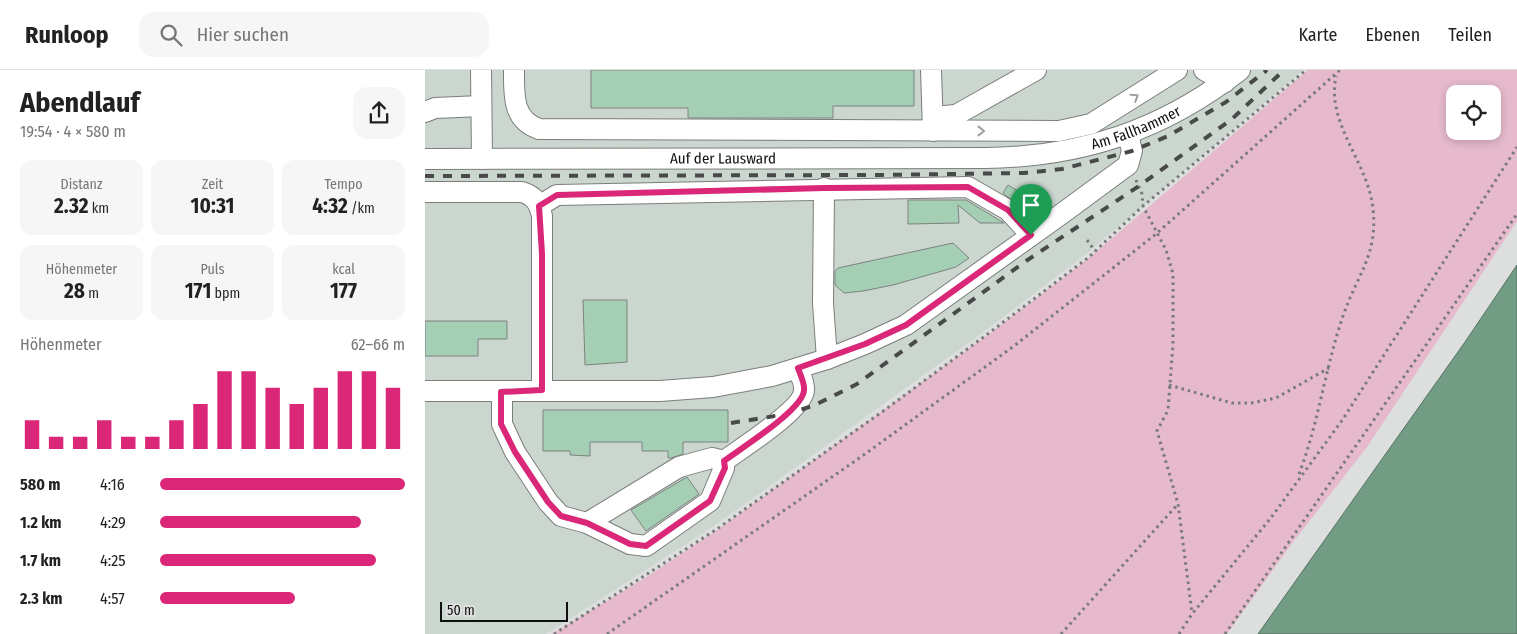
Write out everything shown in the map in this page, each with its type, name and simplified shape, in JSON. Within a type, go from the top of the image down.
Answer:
[{"type":"street","points":[[481,70],[482,159]]},
{"type":"street","points":[[514,70],[515,105],[521,117],[530,126],[539,129],[933,124],[1059,131],[1091,124],[1177,70]]},
{"type":"street","points":[[931,70],[933,124]]},
{"type":"street","points":[[933,124],[956,115],[1036,70]]},
{"type":"street","points":[[1203,70],[1232,76]]},
{"type":"street","name":"Am Fallhammer","points":[[1019,158],[1056,154],[1128,135],[1179,111],[1232,76]]},
{"type":"street","points":[[425,112],[435,108],[481,106]]},
{"type":"street","points":[[425,391],[660,391],[713,387],[798,368],[827,359],[906,325],[1128,165],[1132,151],[1128,135]]},
{"type":"street","name":"Auf der Lausward","points":[[425,159],[1019,158]]},
{"type":"street","points":[[539,206],[557,195],[824,188],[968,187],[1008,210],[1031,235]]},
{"type":"street","points":[[824,188],[823,303],[827,359]]},
{"type":"street","points":[[425,192],[522,192],[530,194],[539,206],[542,254],[542,390]]},
{"type":"street","points":[[724,461],[788,414],[801,399],[805,390],[798,368]]},
{"type":"street","points":[[501,392],[501,424],[515,452],[548,502],[561,516],[587,523],[630,544],[646,546],[710,501],[725,468],[724,461]]},
{"type":"street","points":[[587,523],[679,466],[712,458],[724,461]]},
{"type":"path","points":[[553,634],[647,575],[789,478],[918,386],[1095,251],[1143,206],[1306,70]]},
{"type":"path","points":[[607,634],[881,443],[1014,346],[1156,234],[1315,90],[1340,70]]},
{"type":"path","points":[[1297,479],[1311,441],[1343,315],[1372,249],[1375,233],[1373,206],[1365,179],[1336,115],[1333,92],[1336,75]]},
{"type":"path","points":[[1179,634],[1192,614],[1242,556],[1343,419],[1517,147]]},
{"type":"path","points":[[1128,165],[1142,194],[1143,206],[1166,250],[1173,274],[1173,344],[1168,410],[1157,430],[1179,504],[1192,614]]},
{"type":"path","points":[[1225,634],[1517,214]]},
{"type":"path","points":[[1087,240],[1095,251]]},
{"type":"path","points":[[1169,385],[1232,403],[1251,403],[1276,398],[1330,368]]},
{"type":"path","points":[[1061,634],[1179,504]]},
{"type":"shaded area","points":[[425,70],[1303,70],[1086,254],[986,330],[714,526],[546,634],[425,634]]},
{"type":"shaded area","points":[[1308,70],[1517,70],[1517,221],[1367,447],[1293,542],[1227,634],[552,634],[648,576],[717,530],[989,334],[1089,258]]},
{"type":"shaded area","points":[[1517,265],[1517,634],[1258,634],[1465,342]]},
{"type":"building","points":[[591,70],[914,70],[914,106],[833,106],[833,118],[688,118],[688,108],[591,108]]},
{"type":"building","points":[[1008,185],[1029,198],[1022,208],[1003,193]]},
{"type":"building","points":[[908,200],[966,200],[1004,223],[980,223],[958,205],[959,223],[908,224]]},
{"type":"building","points":[[953,243],[969,258],[956,267],[893,285],[863,291],[844,293],[835,285],[835,271],[838,268]]},
{"type":"building","points":[[583,300],[627,300],[627,362],[585,365]]},
{"type":"building","points":[[425,321],[507,321],[507,339],[478,339],[478,356],[425,356]]},
{"type":"building","points":[[543,410],[728,410],[728,442],[683,442],[683,454],[671,458],[668,458],[668,451],[642,451],[642,442],[590,442],[590,456],[570,455],[570,451],[543,451]]},
{"type":"building","points":[[687,477],[699,494],[646,531],[631,510]]},
{"type":"railway","points":[[425,176],[876,175],[1024,173],[1062,169],[1132,151],[1168,136],[1226,102],[1267,70]]},
{"type":"railway","points":[[731,423],[788,414],[815,405],[857,384],[1026,261],[1139,186],[1232,119],[1284,70]]},
{"type":"route","points":[[968,187],[1008,210],[1031,235],[906,325],[865,344],[798,368],[805,390],[801,399],[788,414],[724,461],[725,468],[710,501],[646,546],[630,544],[587,523],[561,516],[548,502],[515,452],[501,424],[501,392],[542,390],[542,216],[539,206],[557,195],[824,188],[968,187]]}]
